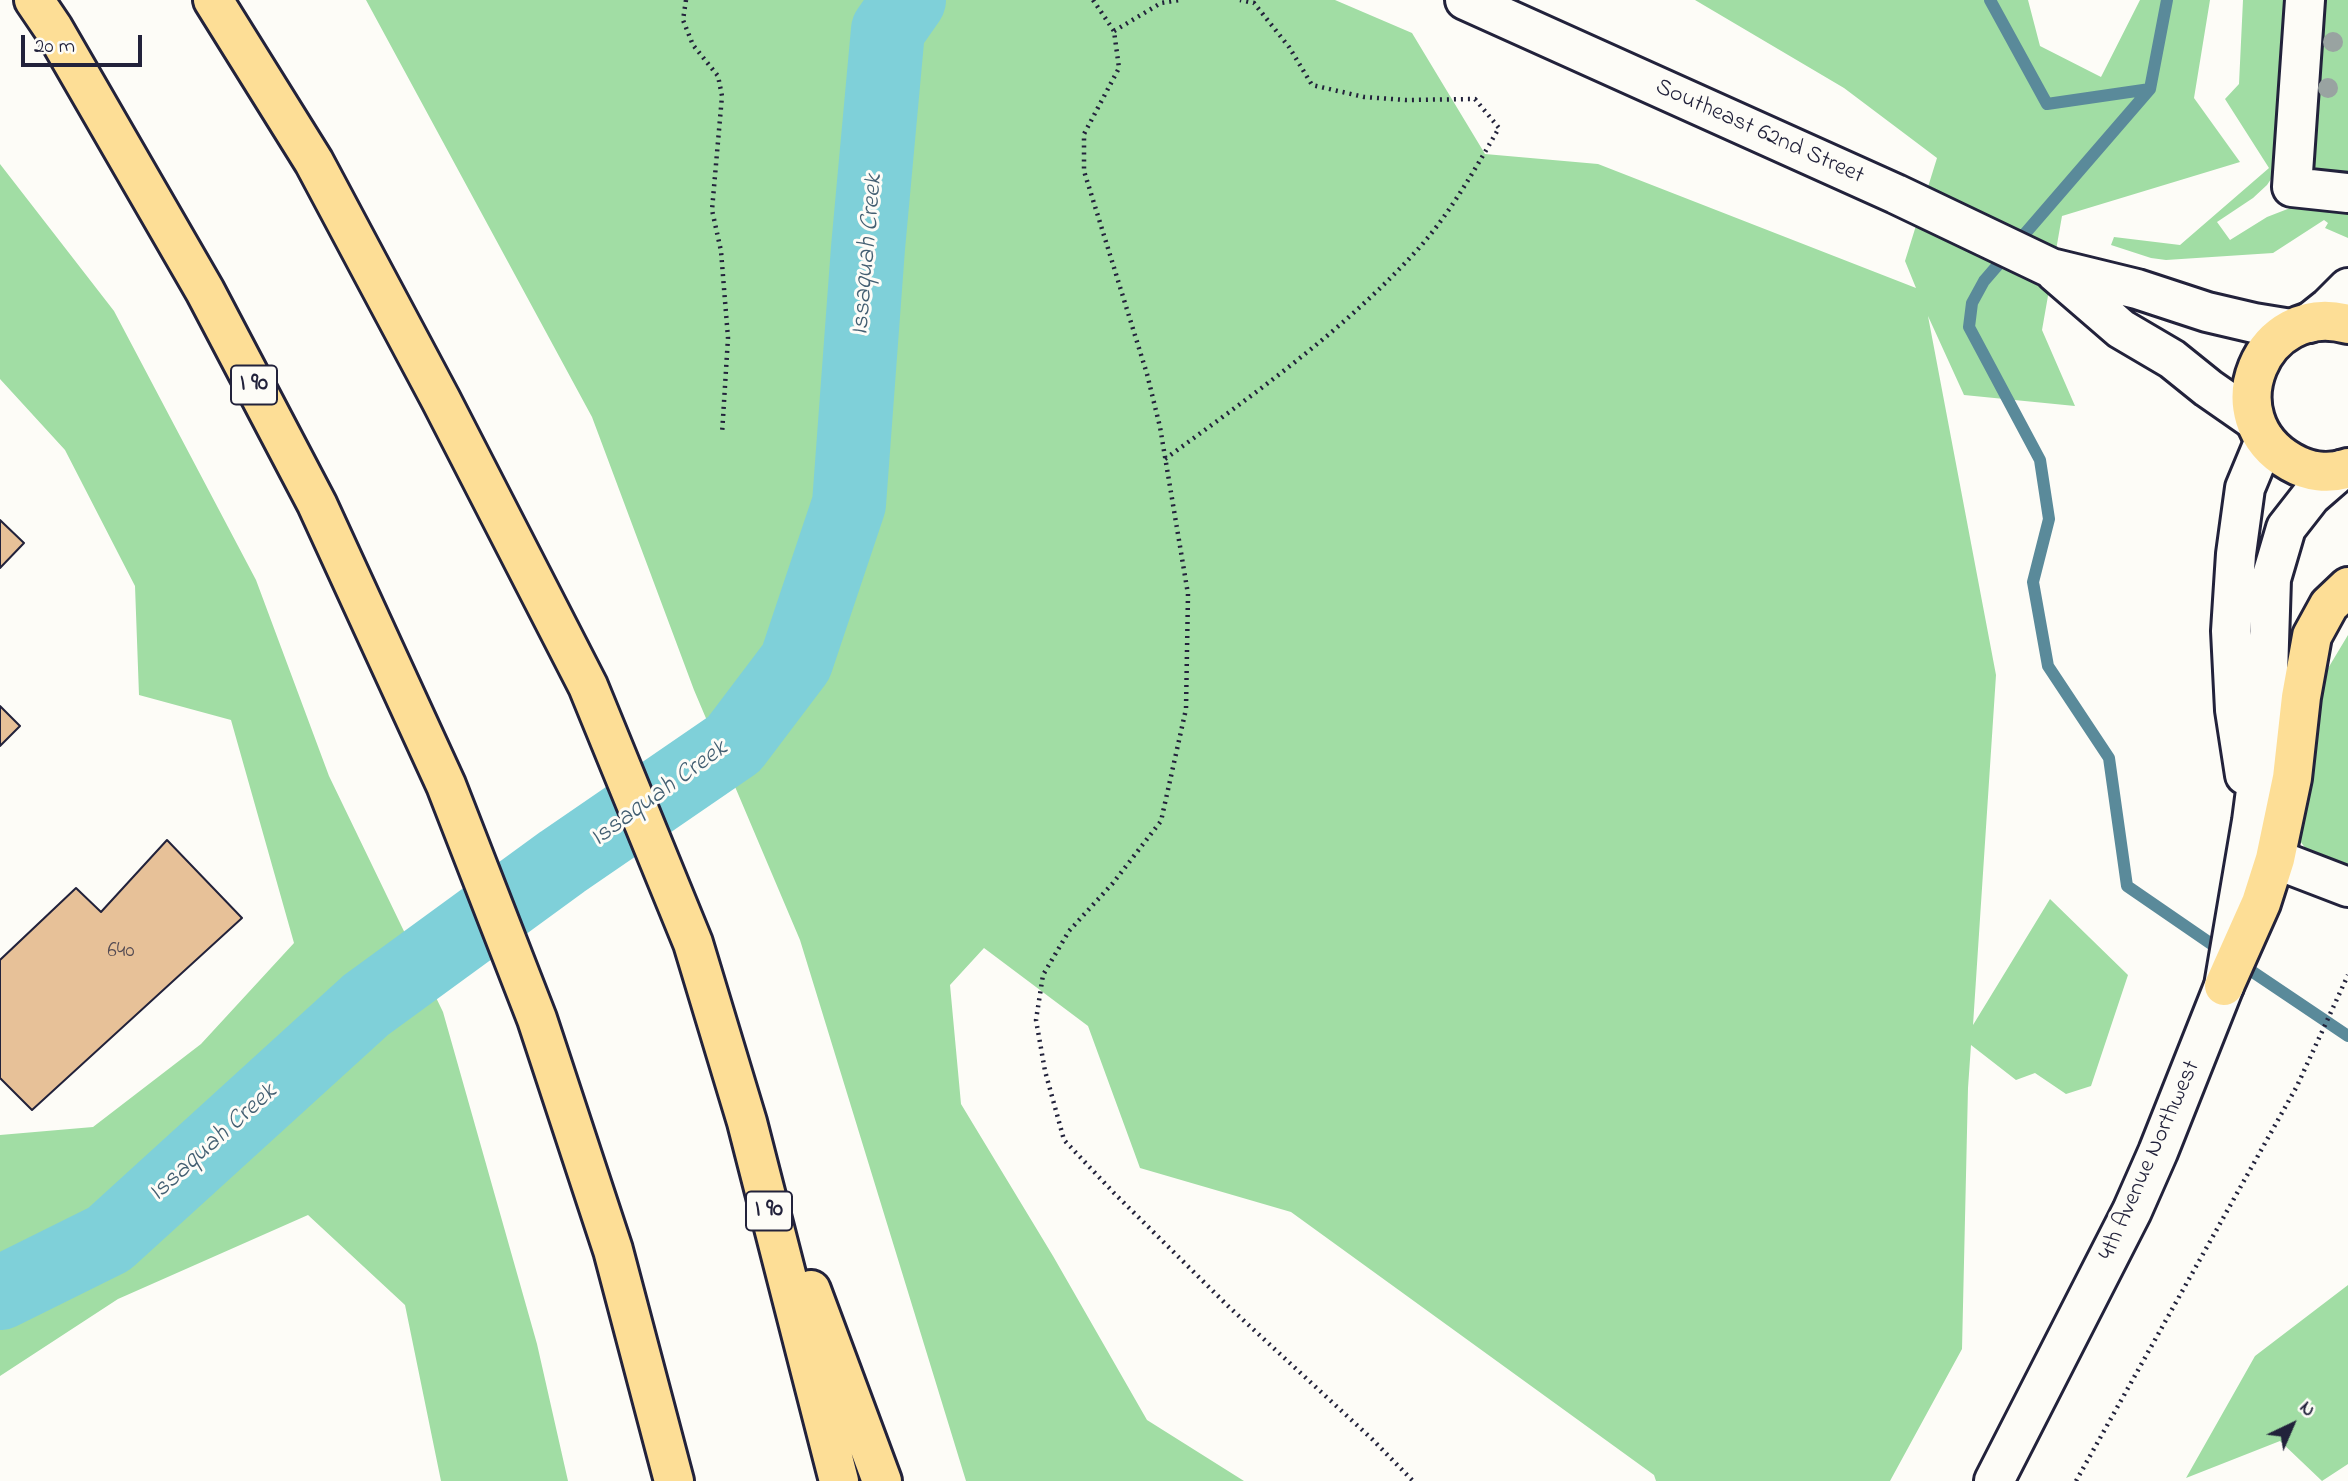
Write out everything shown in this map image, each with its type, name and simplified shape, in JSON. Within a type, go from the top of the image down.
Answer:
[{"type":"main road","name":"I 90","points":[[34,0],[60,40],[205,291],[317,504],[446,785],[537,1019],[612,1250],[674,1481]]},
{"type":"main road","name":"I 90","points":[[213,0],[314,162],[441,400],[588,686],[693,943],[747,1122],[839,1481]]},
{"type":"main road","points":[[2345,469],[2319,472],[2298,467],[2280,456],[2260,430],[2251,399],[2253,378],[2261,358],[2274,341],[2300,326],[2327,321],[2348,324]]},
{"type":"main road","points":[[2224,986],[2251,894],[2275,859],[2292,778],[2301,697],[2312,636],[2329,605],[2348,586]]},
{"type":"main road","points":[[747,1122],[883,1481]]},
{"type":"street","name":"Southeast 62nd Street","points":[[1465,0],[1896,194],[2051,268],[2137,289],[2207,312],[2254,323],[2300,326]]},
{"type":"street","points":[[2305,0],[2292,187],[2348,193]]},
{"type":"street","name":"Southeast 62nd Street","points":[[2051,268],[2120,329],[2172,359],[2260,430]]},
{"type":"street","points":[[2300,326],[2329,307],[2348,288]]},
{"type":"street","points":[[2252,821],[2235,710],[2231,631],[2236,554],[2245,488],[2260,430]]},
{"type":"street","points":[[2251,894],[2252,821],[2267,706],[2270,579],[2286,528],[2311,496],[2345,469]]},
{"type":"street","points":[[2275,859],[2348,887]]},
{"type":"street","name":"4th Avenue Northwest","points":[[1994,1481],[2132,1211],[2210,1026],[2224,986]]},
{"type":"path","points":[[686,0],[683,20],[693,45],[718,76],[722,96],[712,211],[721,251],[728,338],[722,435]]},
{"type":"path","points":[[1093,0],[1114,31],[1119,68],[1084,134],[1084,171],[1147,374],[1165,459],[1188,593],[1186,709],[1161,821],[1113,883],[1069,931],[1043,975],[1036,1020],[1045,1071],[1064,1140],[1228,1306],[1372,1439],[1413,1481]]},
{"type":"path","points":[[1114,31],[1161,3],[1180,0]]},
{"type":"path","points":[[1165,459],[1314,348],[1388,280],[1421,246],[1462,190],[1499,128],[1475,99],[1406,100],[1364,97],[1312,85],[1289,47],[1254,3],[1240,0]]},
{"type":"path","points":[[2076,1481],[2297,1086],[2347,978]]},
{"type":"green space","points":[[366,0],[1335,0],[1412,33],[1485,154],[1598,164],[1916,288],[1905,261],[1937,158],[1844,88],[1695,0],[2028,0],[2040,46],[2101,77],[2140,0],[2210,0],[2194,98],[2240,162],[2062,216],[2042,330],[2075,406],[1964,395],[1928,316],[1996,675],[1973,1025],[2050,899],[2128,975],[2091,1086],[2066,1094],[2035,1073],[2016,1080],[1971,1045],[1962,1349],[1890,1481],[1656,1481],[1654,1475],[1291,1212],[1140,1168],[1088,1026],[984,948],[950,985],[961,1104],[1053,1256],[1147,1420],[1244,1481],[966,1481],[800,940],[694,690],[592,417]]},
{"type":"green space","points":[[2243,0],[2289,0],[2275,173],[2253,198],[2217,222],[2230,240],[2267,217],[2303,203],[2348,203],[2348,238],[2325,228],[2328,223],[2324,220],[2273,253],[2166,260],[2111,245],[2114,237],[2180,245],[2269,168],[2225,99],[2239,84]]},
{"type":"green space","points":[[2325,0],[2348,0],[2348,182],[2322,176],[2306,159],[2320,5]]},
{"type":"green space","points":[[0,164],[114,311],[256,580],[329,776],[443,1012],[537,1344],[568,1481],[441,1481],[405,1305],[308,1215],[118,1299],[0,1376],[0,1135],[93,1127],[201,1044],[294,943],[231,720],[139,695],[135,586],[65,450],[0,379]]},
{"type":"green space","points":[[2348,635],[2348,878],[2318,865],[2297,837],[2318,685]]},
{"type":"green space","points":[[2348,1285],[2348,1464],[2322,1481],[2280,1441],[2186,1478],[2255,1356]]},
{"type":"building","points":[[0,520],[24,543],[0,568]]},
{"type":"building","points":[[0,706],[20,726],[0,746]]},
{"type":"building","points":[[167,840],[242,918],[32,1110],[0,1078],[0,960],[76,888],[101,912]]},
{"type":"waterway","name":"Issaquah Creek","points":[[0,1293],[109,1239],[366,1005],[562,862],[734,744],[796,662],[849,504],[888,30],[909,0]]},
{"type":"waterway","points":[[1990,0],[2047,104],[2150,89]]},
{"type":"waterway","points":[[2167,0],[2150,89],[1984,281],[1972,303],[1969,327],[2040,460],[2049,519],[2033,582],[2048,666],[2109,758],[2127,886],[2223,952]]},
{"type":"waterway","points":[[2238,962],[2348,1036]]}]
